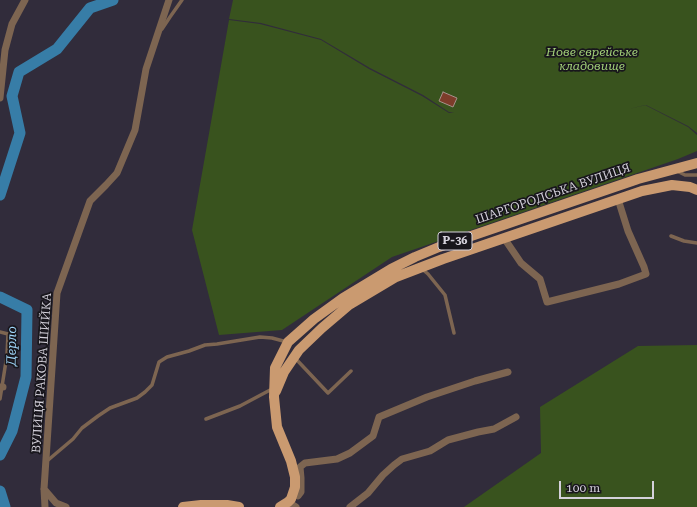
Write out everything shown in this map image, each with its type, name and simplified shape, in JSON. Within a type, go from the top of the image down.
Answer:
[{"type":"main road","name":"ШАРГОРОДСЬКА ВУЛИЦЯ","points":[[289,502],[295,487],[295,477],[291,461],[277,427],[274,392],[275,368],[288,342],[314,319],[343,298],[391,269],[439,247],[638,179],[697,162]]},
{"type":"main road","name":"ШАРГОРОДСЬКА ВУЛИЦЯ","points":[[274,392],[284,372],[299,350],[322,328],[349,305],[396,277],[642,191],[672,185],[697,190]]},
{"type":"main road","points":[[183,507],[227,505],[239,507]]},
{"type":"street","points":[[0,98],[5,50],[12,24],[26,0]]},
{"type":"street","name":"ВУЛИЦЯ РАКОВА ШИЙКА","points":[[45,507],[44,489],[57,293],[90,201],[117,173],[135,130],[146,69],[169,0]]},
{"type":"street","points":[[504,238],[521,263],[540,279],[547,302],[619,284],[646,274],[628,231],[618,199]]},
{"type":"street","name":"ШАРГОРОДСЬКА ВУЛИЦЯ","points":[[289,502],[301,492],[300,467],[305,463],[337,459],[350,453],[373,436],[379,417],[427,397],[508,372]]},
{"type":"street","points":[[350,507],[368,493],[383,475],[402,460],[430,451],[448,440],[494,429],[516,417]]},
{"type":"street","points":[[44,489],[56,503],[66,507]]},
{"type":"lane","points":[[157,37],[182,0]]},
{"type":"lane","points":[[673,169],[685,175],[697,175]]},
{"type":"lane","points":[[671,236],[684,241],[697,243]]},
{"type":"lane","points":[[419,268],[428,274],[445,295],[454,333]]},
{"type":"lane","points":[[0,332],[8,334],[7,355],[0,399]]},
{"type":"lane","points":[[46,462],[73,439],[82,428],[110,408],[137,398],[145,392],[152,385],[159,362],[167,357],[205,345],[260,337],[288,342]]},
{"type":"lane","points":[[294,357],[328,393],[352,371]]},
{"type":"lane","points":[[206,419],[274,392]]},
{"type":"green space","name":"Нове єврейське кладовище","points":[[233,0],[697,0],[697,133],[688,126],[645,105],[688,127],[697,135],[697,151],[678,159],[392,257],[282,330],[219,335],[192,230],[229,20],[260,24],[321,40],[369,69],[422,96],[449,113],[454,112],[449,112],[423,95],[370,68],[321,39],[261,23],[229,19]]},
{"type":"green space","points":[[697,345],[697,507],[464,507],[541,453],[540,407],[638,346]]},
{"type":"building","points":[[443,92],[457,98],[453,107],[439,101]]},
{"type":"waterway","name":"Дерло","points":[[0,195],[20,133],[12,96],[19,72],[57,49],[90,8],[113,0]]},
{"type":"waterway","name":"Дерло","points":[[0,297],[27,310],[26,377],[12,431],[0,455]]},
{"type":"waterway","name":"Дерло","points":[[0,491],[5,507]]}]
